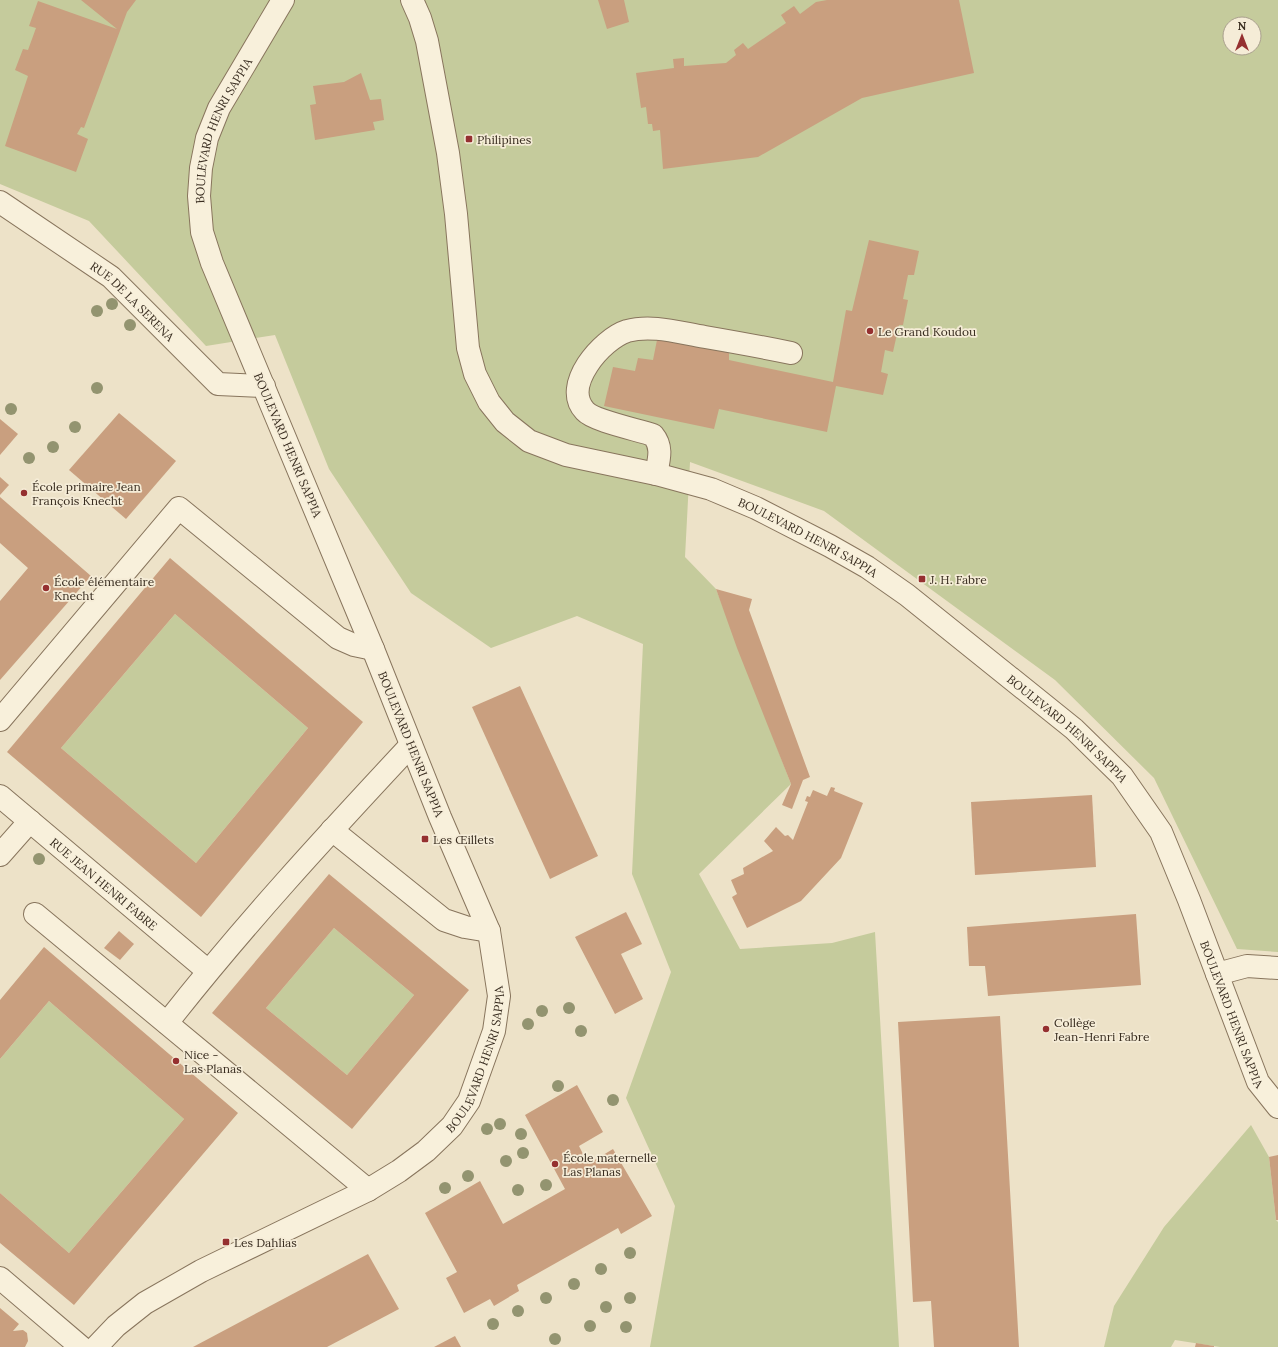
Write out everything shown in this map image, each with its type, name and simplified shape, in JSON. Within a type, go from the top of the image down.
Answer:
[{"type":"street","name":"BOULEVARD HENRI SAPPIA","points":[[96,1347],[116,1326],[145,1303],[201,1271],[368,1190],[399,1172],[426,1151],[452,1126],[469,1100],[494,1031],[499,996],[489,931],[212,263],[202,232],[199,196],[201,168],[207,138],[220,108],[283,0]]},
{"type":"street","name":"BOULEVARD HENRI SAPPIA","points":[[412,0],[420,18],[427,41],[448,153],[456,214],[468,348],[475,374],[489,402],[505,422],[529,441],[566,455],[656,474],[711,489],[756,508],[830,546],[867,567],[907,595],[1074,729],[1122,776],[1161,832],[1189,900],[1258,1082],[1278,1107]]},
{"type":"street","name":"RUE DE LA SERENA","points":[[0,202],[111,277],[218,384],[264,386]]},
{"type":"street","points":[[656,474],[660,449],[659,442],[654,435],[595,417],[585,411],[579,401],[577,387],[589,362],[604,346],[626,332],[652,328],[791,352]]},
{"type":"street","points":[[0,720],[179,508],[338,638],[354,645],[373,650]]},
{"type":"street","points":[[167,1024],[208,971],[332,830],[411,745]]},
{"type":"street","name":"RUE JEAN HENRI FABRE","points":[[0,796],[208,971]]},
{"type":"street","points":[[0,855],[30,821]]},
{"type":"street","points":[[332,830],[444,920],[465,927],[489,931]]},
{"type":"street","points":[[35,914],[368,1190]]},
{"type":"street","points":[[1217,974],[1247,966],[1278,968]]},
{"type":"street","points":[[0,1278],[81,1347]]},
{"type":"green space","points":[[0,0],[1278,0],[1278,952],[1237,949],[1154,778],[1055,680],[824,511],[690,462],[685,557],[716,589],[791,784],[699,874],[740,949],[832,943],[875,932],[899,1347],[650,1347],[675,1206],[626,1098],[671,972],[632,874],[643,644],[577,616],[491,648],[411,593],[329,469],[275,335],[206,346],[89,221],[0,184]]},
{"type":"green space","points":[[175,614],[308,728],[196,863],[61,748]]},
{"type":"green space","points":[[334,928],[414,995],[347,1075],[266,1008]]},
{"type":"green space","points":[[49,1001],[184,1119],[69,1253],[0,1193],[0,1059]]},
{"type":"green space","points":[[1251,1125],[1269,1157],[1276,1220],[1278,1222],[1278,1347],[1220,1347],[1175,1340],[1171,1347],[1104,1347],[1114,1306],[1164,1227]]},
{"type":"building","points":[[81,0],[136,0],[127,12],[84,128],[81,127],[77,134],[88,139],[76,172],[5,146],[28,76],[15,70],[23,49],[28,50],[36,28],[29,26],[38,1],[117,29]]},
{"type":"building","points":[[598,0],[624,0],[629,22],[607,29]]},
{"type":"building","points":[[827,0],[959,0],[974,73],[862,98],[758,157],[663,169],[660,130],[653,131],[652,124],[648,124],[646,107],[641,108],[636,73],[674,68],[673,59],[684,58],[684,66],[726,63],[736,55],[734,50],[743,43],[748,49],[786,23],[781,15],[794,6],[800,14],[816,2]]},
{"type":"building","points":[[361,73],[370,100],[381,99],[384,120],[373,122],[375,130],[315,140],[310,105],[316,104],[313,86],[344,82]]},
{"type":"building","name":"Le Grand Koudou","points":[[869,240],[919,251],[914,275],[908,275],[903,299],[908,300],[903,325],[899,325],[893,352],[885,350],[881,372],[888,374],[883,395],[836,386],[827,432],[719,409],[714,429],[604,406],[613,367],[635,371],[638,358],[653,360],[657,340],[667,337],[729,351],[729,360],[833,382],[846,310],[852,311]]},
{"type":"building","points":[[119,413],[176,461],[126,519],[69,470]]},
{"type":"building","points":[[0,419],[18,434],[0,455]]},
{"type":"building","points":[[0,477],[9,485],[0,495]]},
{"type":"building","name":"École élémentaire Knecht","points":[[0,497],[91,576],[0,680],[0,601],[28,568],[0,543]]},
{"type":"building","points":[[170,558],[363,722],[201,917],[7,752]],"holes":[[[175,614],[308,728],[196,863],[61,748]]]},
{"type":"building","points":[[716,589],[752,599],[749,610],[810,777],[803,780],[792,809],[782,805],[791,784],[737,648]]},
{"type":"building","points":[[520,686],[598,856],[550,879],[472,707]]},
{"type":"building","points":[[831,787],[835,788],[834,791],[863,803],[841,858],[801,901],[747,928],[732,897],[737,894],[731,880],[744,874],[743,868],[773,851],[764,841],[776,827],[785,836],[788,835],[793,840],[808,802],[805,801],[807,796],[810,797],[813,790],[827,796]]},
{"type":"building","points":[[1092,795],[1096,867],[975,875],[971,802]]},
{"type":"building","points":[[329,874],[469,990],[352,1129],[212,1013]],"holes":[[[334,928],[414,995],[347,1075],[266,1008]]]},
{"type":"building","points":[[626,912],[642,944],[621,954],[643,999],[615,1014],[575,937]]},
{"type":"building","points":[[1136,914],[1141,985],[988,996],[985,966],[969,966],[967,927]]},
{"type":"building","points":[[119,931],[134,944],[120,960],[104,948]]},
{"type":"building","points":[[44,947],[238,1113],[74,1305],[0,1243],[0,1193],[69,1253],[184,1119],[49,1001],[0,1059],[0,1000]]},
{"type":"building","points":[[1000,1016],[1019,1347],[934,1347],[931,1301],[913,1302],[898,1022]]},
{"type":"building","points":[[577,1085],[603,1132],[579,1146],[588,1164],[613,1149],[652,1216],[621,1234],[618,1228],[517,1285],[519,1291],[494,1306],[490,1299],[464,1313],[446,1278],[457,1272],[425,1213],[480,1181],[503,1224],[565,1189],[525,1115]]},
{"type":"building","points":[[1278,1155],[1278,1220],[1276,1220],[1269,1157]]},
{"type":"building","points":[[368,1254],[399,1309],[327,1347],[193,1347]]},
{"type":"building","points":[[0,1308],[19,1324],[13,1331],[23,1330],[27,1333],[28,1341],[25,1347],[0,1347]]},
{"type":"building","points":[[455,1336],[461,1347],[434,1347]]},
{"type":"building","points":[[1196,1343],[1214,1346],[1214,1347],[1195,1347]]},
{"type":"place","name":"Philipines","points":[[469,139]]},
{"type":"place","name":"Le Grand Koudou","points":[[870,331]]},
{"type":"place","name":"École primaire Jean François Knecht","points":[[24,493]]},
{"type":"place","name":"J. H. Fabre","points":[[922,579]]},
{"type":"place","name":"École élémentaire Knecht","points":[[46,588]]},
{"type":"place","name":"Les Œillets","points":[[425,839]]},
{"type":"place","name":"Collège Jean-Henri Fabre","points":[[1046,1029]]},
{"type":"place","name":"Nice - Las Planas","points":[[176,1061]]},
{"type":"place","name":"École maternelle Las Planas","points":[[555,1164]]},
{"type":"place","name":"Les Dahlias","points":[[226,1242]]}]
